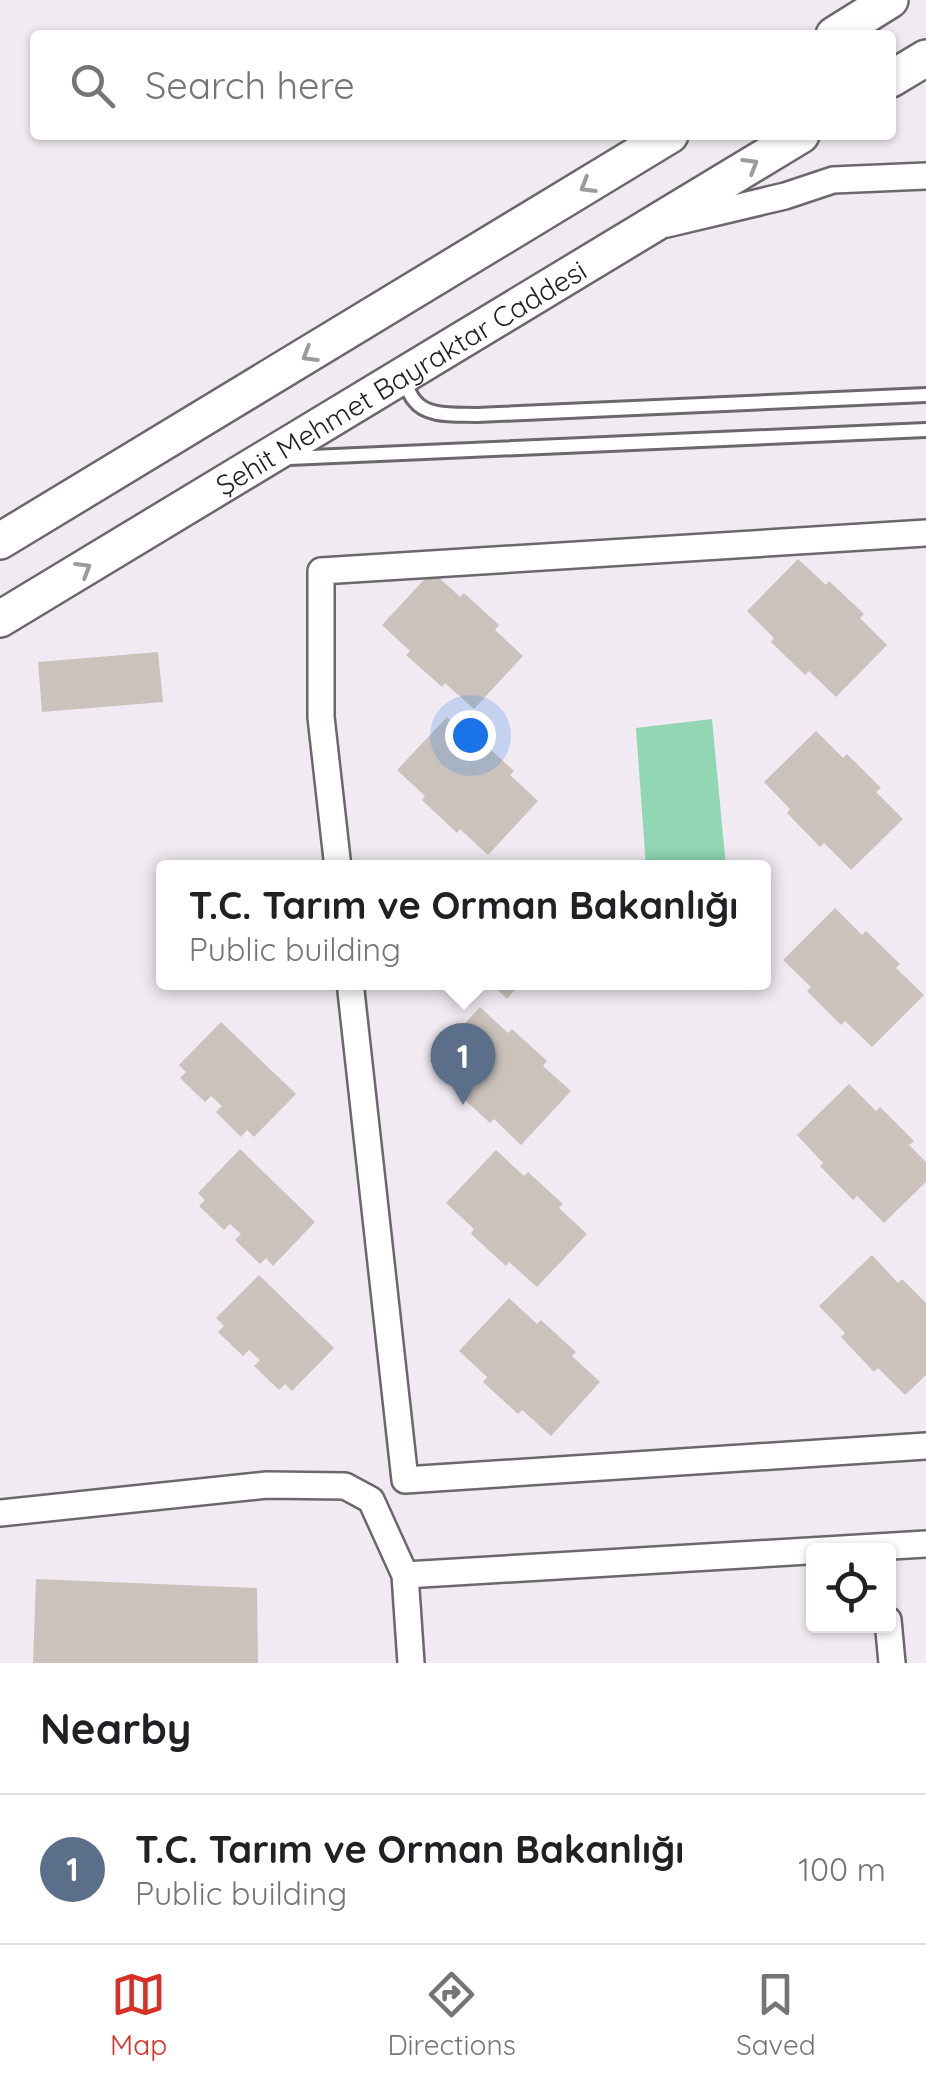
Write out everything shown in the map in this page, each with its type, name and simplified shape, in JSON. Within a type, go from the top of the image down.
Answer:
[{"type":"main road","points":[[842,30],[890,0]]},
{"type":"main road","points":[[896,77],[926,58]]},
{"type":"main road","points":[[0,542],[662,140]]},
{"type":"main road","name":"Şehit Mehmet Bayraktar Caddesi","points":[[0,619],[793,140]]},
{"type":"street","points":[[644,229],[785,196],[833,180],[922,174]]},
{"type":"street","points":[[337,860],[322,717],[321,570],[926,533]]},
{"type":"street","points":[[351,990],[405,1480],[926,1446]]},
{"type":"street","points":[[0,1513],[267,1485],[345,1486],[371,1500],[405,1574],[411,1663]]},
{"type":"street","points":[[896,1547],[926,1544]]},
{"type":"street","points":[[405,1574],[806,1552]]},
{"type":"street","points":[[889,1633],[892,1663]]},
{"type":"lane","points":[[402,375],[414,400],[424,410],[458,414],[926,394]]},
{"type":"lane","points":[[266,459],[926,430]]},
{"type":"green space","points":[[712,719],[725,860],[645,860],[636,728]]},
{"type":"building","points":[[798,559],[864,614],[860,618],[887,645],[836,697],[809,671],[805,675],[771,642],[774,638],[747,611]]},
{"type":"building","points":[[432,571],[499,625],[495,630],[523,656],[474,709],[406,655],[410,651],[382,625]]},
{"type":"building","points":[[158,652],[163,702],[42,712],[38,662]]},
{"type":"building","points":[[447,717],[514,771],[510,775],[538,801],[488,855],[460,829],[457,833],[397,770]]},
{"type":"building","points":[[816,731],[843,758],[847,754],[881,788],[876,792],[903,819],[851,870],[824,843],[820,847],[764,782]]},
{"type":"building","points":[[835,908],[900,964],[896,968],[924,995],[872,1047],[845,1021],[841,1025],[783,960]]},
{"type":"building","points":[[497,990],[515,990],[507,999]]},
{"type":"building","points":[[480,1007],[547,1061],[543,1066],[571,1091],[521,1145],[494,1119],[490,1123],[455,1091],[458,1087],[430,1061]]},
{"type":"building","points":[[221,1022],[296,1094],[254,1137],[247,1130],[241,1137],[216,1112],[222,1106],[211,1096],[205,1102],[180,1078],[186,1072],[179,1065]]},
{"type":"building","points":[[849,1084],[876,1111],[880,1107],[914,1141],[909,1145],[926,1162],[926,1182],[884,1223],[857,1196],[853,1200],[797,1135]]},
{"type":"building","points":[[240,1149],[315,1222],[273,1266],[266,1258],[260,1264],[235,1240],[241,1234],[230,1224],[224,1230],[199,1206],[205,1200],[198,1193]]},
{"type":"building","points":[[496,1150],[563,1204],[559,1208],[587,1234],[537,1287],[509,1262],[506,1266],[471,1234],[474,1229],[446,1203]]},
{"type":"building","points":[[872,1255],[898,1283],[902,1279],[926,1303],[926,1375],[905,1395],[878,1368],[874,1372],[819,1306]]},
{"type":"building","points":[[259,1275],[334,1348],[292,1391],[285,1384],[279,1390],[254,1366],[260,1360],[249,1350],[243,1356],[218,1332],[224,1326],[216,1318]]},
{"type":"building","points":[[509,1298],[576,1352],[572,1356],[600,1382],[551,1436],[522,1410],[518,1414],[483,1382],[487,1377],[459,1351]]},
{"type":"building","points":[[36,1579],[257,1588],[258,1663],[33,1663]]},
{"type":"place","name":"T.C. Tarım ve Orman Bakanlığı","points":[[463,1105]]}]
